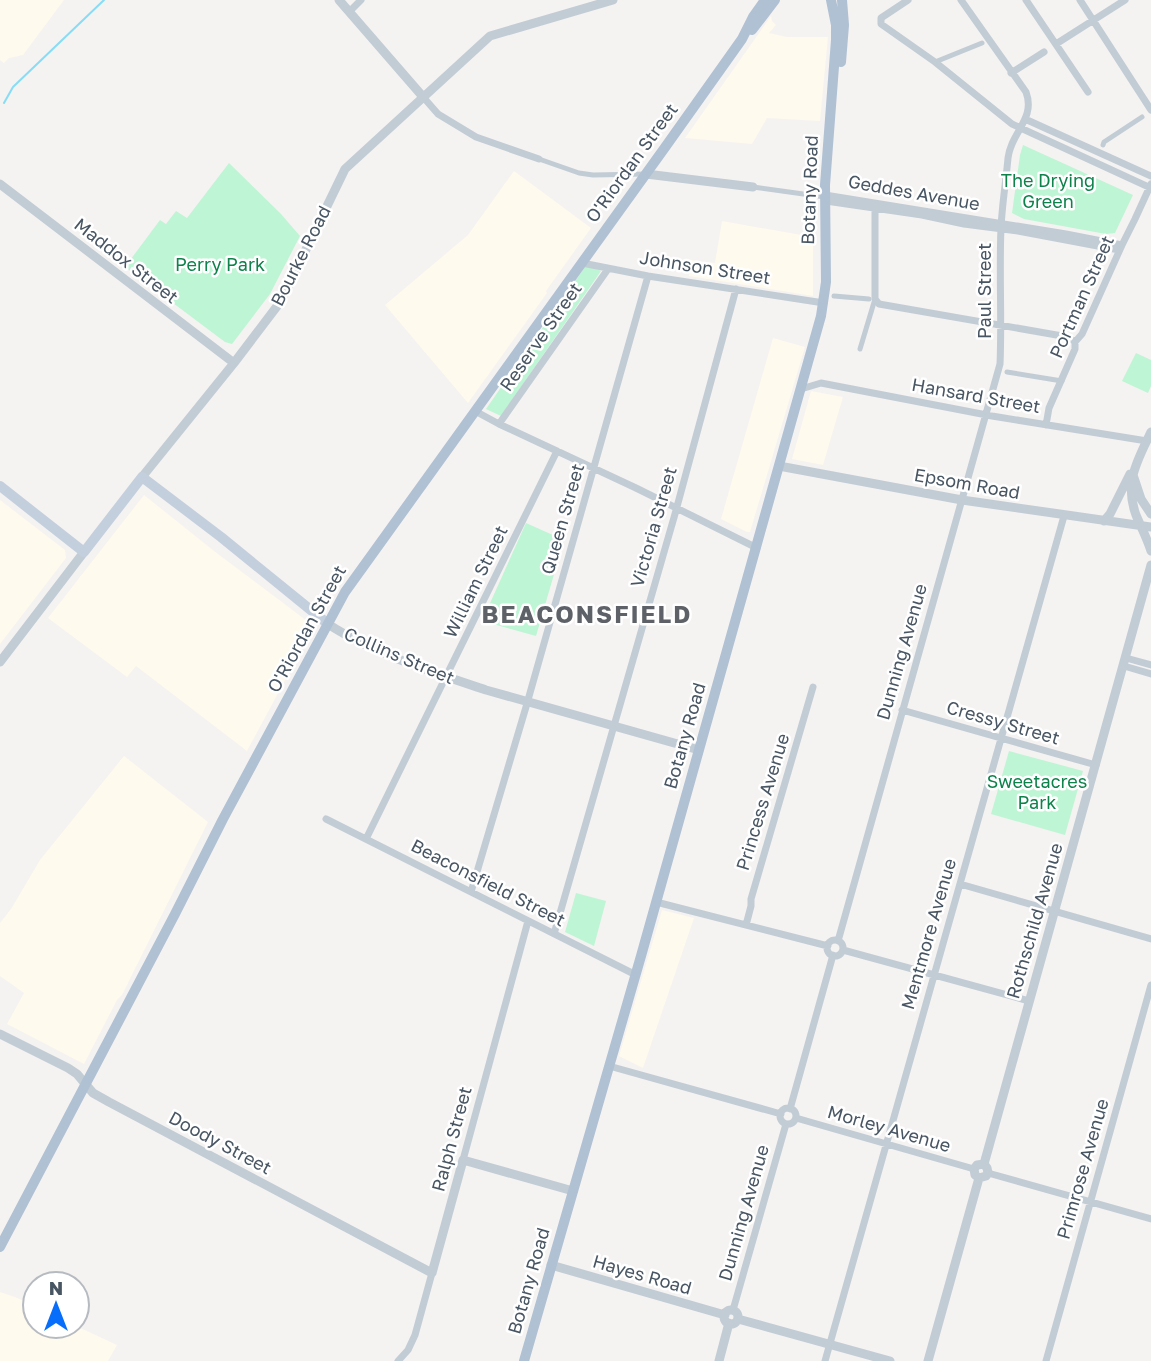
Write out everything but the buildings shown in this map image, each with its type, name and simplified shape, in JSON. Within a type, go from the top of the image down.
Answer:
[{"type":"main road","name":"O'Riordan Street","points":[[0,1247],[222,819],[348,587],[646,174],[742,39],[766,0]]},
{"type":"main road","name":"O'Riordan Street","points":[[759,8],[775,0]]},
{"type":"main road","name":"Botany Road","points":[[524,1361],[636,975],[824,303],[826,162],[836,35],[831,0]]},
{"type":"main road","name":"Botany Road","points":[[831,113],[838,88],[844,37],[842,0]]},
{"type":"main road","name":"Bourke Road","points":[[84,551],[142,477]]},
{"type":"main road","name":"Collins Street","points":[[142,477],[328,624]]},
{"type":"main road","points":[[0,486],[84,551]]},
{"type":"street","points":[[339,0],[438,114],[476,137],[579,173],[646,174],[826,197]]},
{"type":"street","points":[[349,12],[361,0]]},
{"type":"street","name":"Bourke Road","points":[[142,477],[281,301],[345,169],[490,36],[613,0]]},
{"type":"street","points":[[908,0],[884,15],[880,19],[882,25],[1020,129],[1151,186]]},
{"type":"street","points":[[961,0],[1026,92],[1029,107],[1025,119],[1151,176]]},
{"type":"street","points":[[1026,0],[1088,92]]},
{"type":"street","points":[[1080,0],[1151,110]]},
{"type":"street","points":[[1056,44],[1125,0]]},
{"type":"street","points":[[934,62],[982,43]]},
{"type":"street","points":[[1011,73],[1044,52]]},
{"type":"street","points":[[1103,145],[1142,117]]},
{"type":"street","name":"Paul Street","points":[[1002,372],[1001,226],[1009,152],[1025,119]]},
{"type":"street","name":"Maddox Street","points":[[0,184],[234,363]]},
{"type":"street","name":"Portman Street","points":[[1046,425],[1048,410],[1075,349],[1075,342],[1082,334],[1151,186]]},
{"type":"street","name":"Geddes Avenue","points":[[826,197],[1001,226]]},
{"type":"street","name":"Geddes Avenue","points":[[826,197],[1121,247]]},
{"type":"street","points":[[860,349],[872,299],[875,207]]},
{"type":"street","name":"Johnson Street","points":[[582,263],[824,303]]},
{"type":"street","name":"Reserve Street","points":[[499,424],[608,269]]},
{"type":"street","name":"Queen Street","points":[[471,892],[648,276]]},
{"type":"street","name":"Victoria Street","points":[[554,934],[736,289]]},
{"type":"street","points":[[834,296],[872,299],[881,304],[1068,337],[1075,342]]},
{"type":"street","points":[[1002,372],[1062,381]]},
{"type":"street","name":"Dunning Avenue","points":[[838,940],[986,415],[1002,372]]},
{"type":"street","name":"Hansard Street","points":[[801,389],[821,383],[1046,425],[1136,438],[1149,437]]},
{"type":"street","points":[[475,411],[757,548]]},
{"type":"street","points":[[1149,437],[1133,473],[1130,488],[1132,500],[1146,527],[1151,551]]},
{"type":"street","name":"William Street","points":[[366,839],[557,451]]},
{"type":"street","points":[[1104,521],[1137,463]]},
{"type":"street","name":"Epsom Road","points":[[779,466],[962,500],[1146,527]]},
{"type":"street","points":[[1133,473],[1141,499],[1151,514]]},
{"type":"street","name":"Mentmore Avenue","points":[[825,1361],[1064,516]]},
{"type":"street","name":"Bourke Road","points":[[0,662],[84,551]]},
{"type":"street","name":"Rothschild Avenue","points":[[928,1361],[1150,570]]},
{"type":"street","name":"Collins Street","points":[[328,624],[352,639],[486,690],[699,750]]},
{"type":"street","points":[[1125,662],[1151,665]]},
{"type":"street","points":[[1125,662],[1151,674]]},
{"type":"street","name":"Princess Avenue","points":[[746,925],[751,899],[813,687]]},
{"type":"street","name":"Cressy Street","points":[[902,710],[1096,765]]},
{"type":"street","name":"Beaconsfield Street","points":[[326,819],[636,975]]},
{"type":"street","points":[[960,884],[1151,939]]},
{"type":"street","points":[[656,902],[828,946]]},
{"type":"street","name":"Ralph Street","points":[[398,1361],[408,1350],[415,1335],[528,921]]},
{"type":"street","points":[[828,946],[832,941],[838,940],[843,950]]},
{"type":"street","points":[[828,946],[833,955]]},
{"type":"street","points":[[843,950],[1029,1001]]},
{"type":"street","points":[[833,955],[843,950]]},
{"type":"street","points":[[790,1109],[833,955]]},
{"type":"street","name":"Primrose Avenue","points":[[1046,1361],[1151,985]]},
{"type":"street","name":"Doody Street","points":[[0,1034],[68,1068],[77,1074],[93,1093],[109,1102],[432,1273]]},
{"type":"street","points":[[610,1066],[781,1114]]},
{"type":"street","points":[[790,1109],[796,1113],[796,1118],[792,1123],[786,1124],[781,1120],[781,1114],[790,1109]]},
{"type":"street","name":"Morley Avenue","points":[[796,1118],[1151,1219]]},
{"type":"street","name":"Dunning Avenue","points":[[719,1361],[786,1124]]},
{"type":"street","points":[[463,1160],[573,1191]]},
{"type":"street","name":"Hayes Road","points":[[551,1265],[890,1361]]},
{"type":"shaded area","points":[[0,0],[64,0],[23,55],[9,58],[4,63],[0,60]]},
{"type":"shaded area","points":[[771,16],[776,25],[769,33],[787,37],[828,37],[820,121],[767,118],[752,144],[685,138]]},
{"type":"shaded area","points":[[514,171],[591,228],[468,403],[385,305],[468,235]]},
{"type":"shaded area","points":[[722,221],[813,237],[813,296],[689,276],[691,260],[715,263]]},
{"type":"shaded area","points":[[773,338],[805,347],[750,532],[747,532],[721,519]]},
{"type":"shaded area","points":[[811,391],[843,397],[823,465],[792,459]]},
{"type":"shaded area","points":[[144,495],[311,624],[312,630],[247,751],[136,666],[127,677],[48,618]]},
{"type":"shaded area","points":[[0,500],[65,550],[66,558],[0,644]]},
{"type":"shaded area","points":[[124,756],[208,822],[122,995],[84,1064],[7,1024],[24,993],[0,976],[0,923],[40,860]]},
{"type":"shaded area","points":[[662,910],[694,918],[643,1068],[619,1056]]},
{"type":"shaded area","points":[[0,1292],[21,1300],[21,1340],[91,1340],[91,1333],[117,1345],[108,1361],[0,1361]]},
{"type":"green space","name":"The Drying Green","points":[[1023,145],[1133,195],[1115,233],[1106,234],[1024,219],[1012,213]]},
{"type":"green space","name":"Perry Park","points":[[229,163],[300,236],[270,294],[232,344],[225,342],[125,267],[160,220],[166,224],[176,211],[187,218]]},
{"type":"green space","points":[[587,264],[601,271],[501,416],[486,409]]},
{"type":"green space","points":[[1136,353],[1151,360],[1151,386],[1148,393],[1122,381]]},
{"type":"green space","points":[[526,523],[564,540],[536,636],[482,621]]},
{"type":"green space","name":"Sweetacres Park","points":[[1009,751],[1083,771],[1065,835],[991,814]]},
{"type":"green space","points":[[576,893],[606,901],[594,946],[565,932]]},
{"type":"waterway","points":[[4,103],[13,87],[104,0]]},
{"type":"district","name":"BEACONSFIELD","points":[[587,615]]}]
